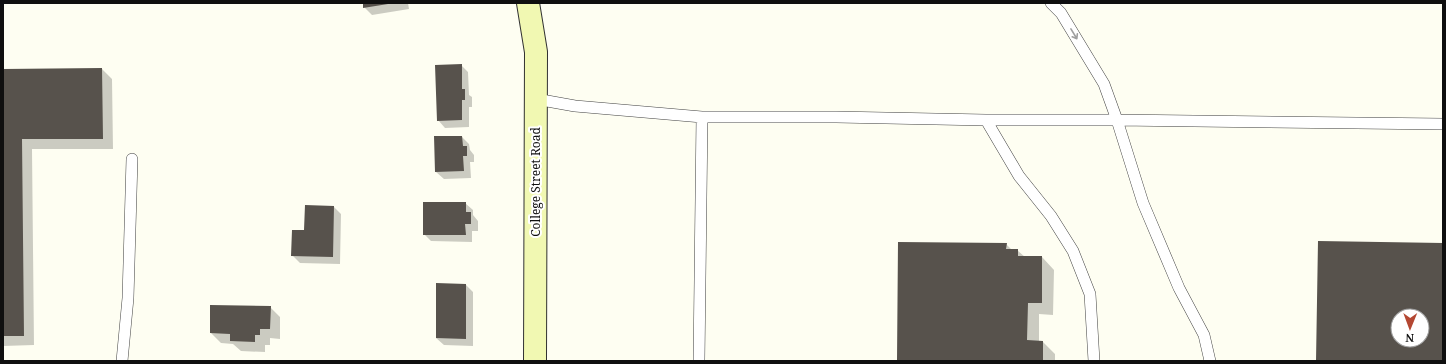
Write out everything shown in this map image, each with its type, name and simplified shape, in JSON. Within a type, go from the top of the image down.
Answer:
[{"type":"street","name":"College Street Road","points":[[528,3],[536,52],[534,361]]},
{"type":"lane","points":[[1050,3],[1061,13],[1104,84],[1143,202],[1179,288],[1204,335],[1210,361]]},
{"type":"lane","points":[[536,99],[575,106],[702,117],[836,117],[986,120],[1443,124]]},
{"type":"lane","points":[[699,361],[702,117]]},
{"type":"lane","points":[[986,120],[1019,176],[1051,216],[1073,251],[1090,294],[1094,361]]},
{"type":"lane","points":[[122,361],[128,298],[132,159]]},
{"type":"building","points":[[363,3],[388,3],[388,4],[363,8]]},
{"type":"building","points":[[462,64],[462,89],[465,89],[465,100],[462,100],[462,120],[437,121],[435,65]]},
{"type":"building","points":[[102,68],[103,139],[22,139],[24,336],[3,336],[3,69]]},
{"type":"building","points":[[434,136],[462,136],[463,146],[467,146],[467,156],[463,156],[464,171],[435,172]]},
{"type":"building","points":[[423,202],[466,202],[466,212],[471,212],[471,224],[465,224],[466,235],[423,235]]},
{"type":"building","points":[[305,205],[334,206],[333,257],[291,256],[292,230],[304,230]]},
{"type":"building","points":[[1318,241],[1443,243],[1443,361],[1316,361]]},
{"type":"building","points":[[898,242],[1007,243],[1006,249],[1018,249],[1018,256],[1042,256],[1042,303],[1028,303],[1027,340],[1043,341],[1043,361],[897,361]]},
{"type":"building","points":[[436,283],[466,284],[466,339],[436,338]]},
{"type":"building","points":[[210,305],[271,306],[270,329],[260,329],[260,335],[255,335],[255,342],[230,341],[230,334],[210,333]]}]
